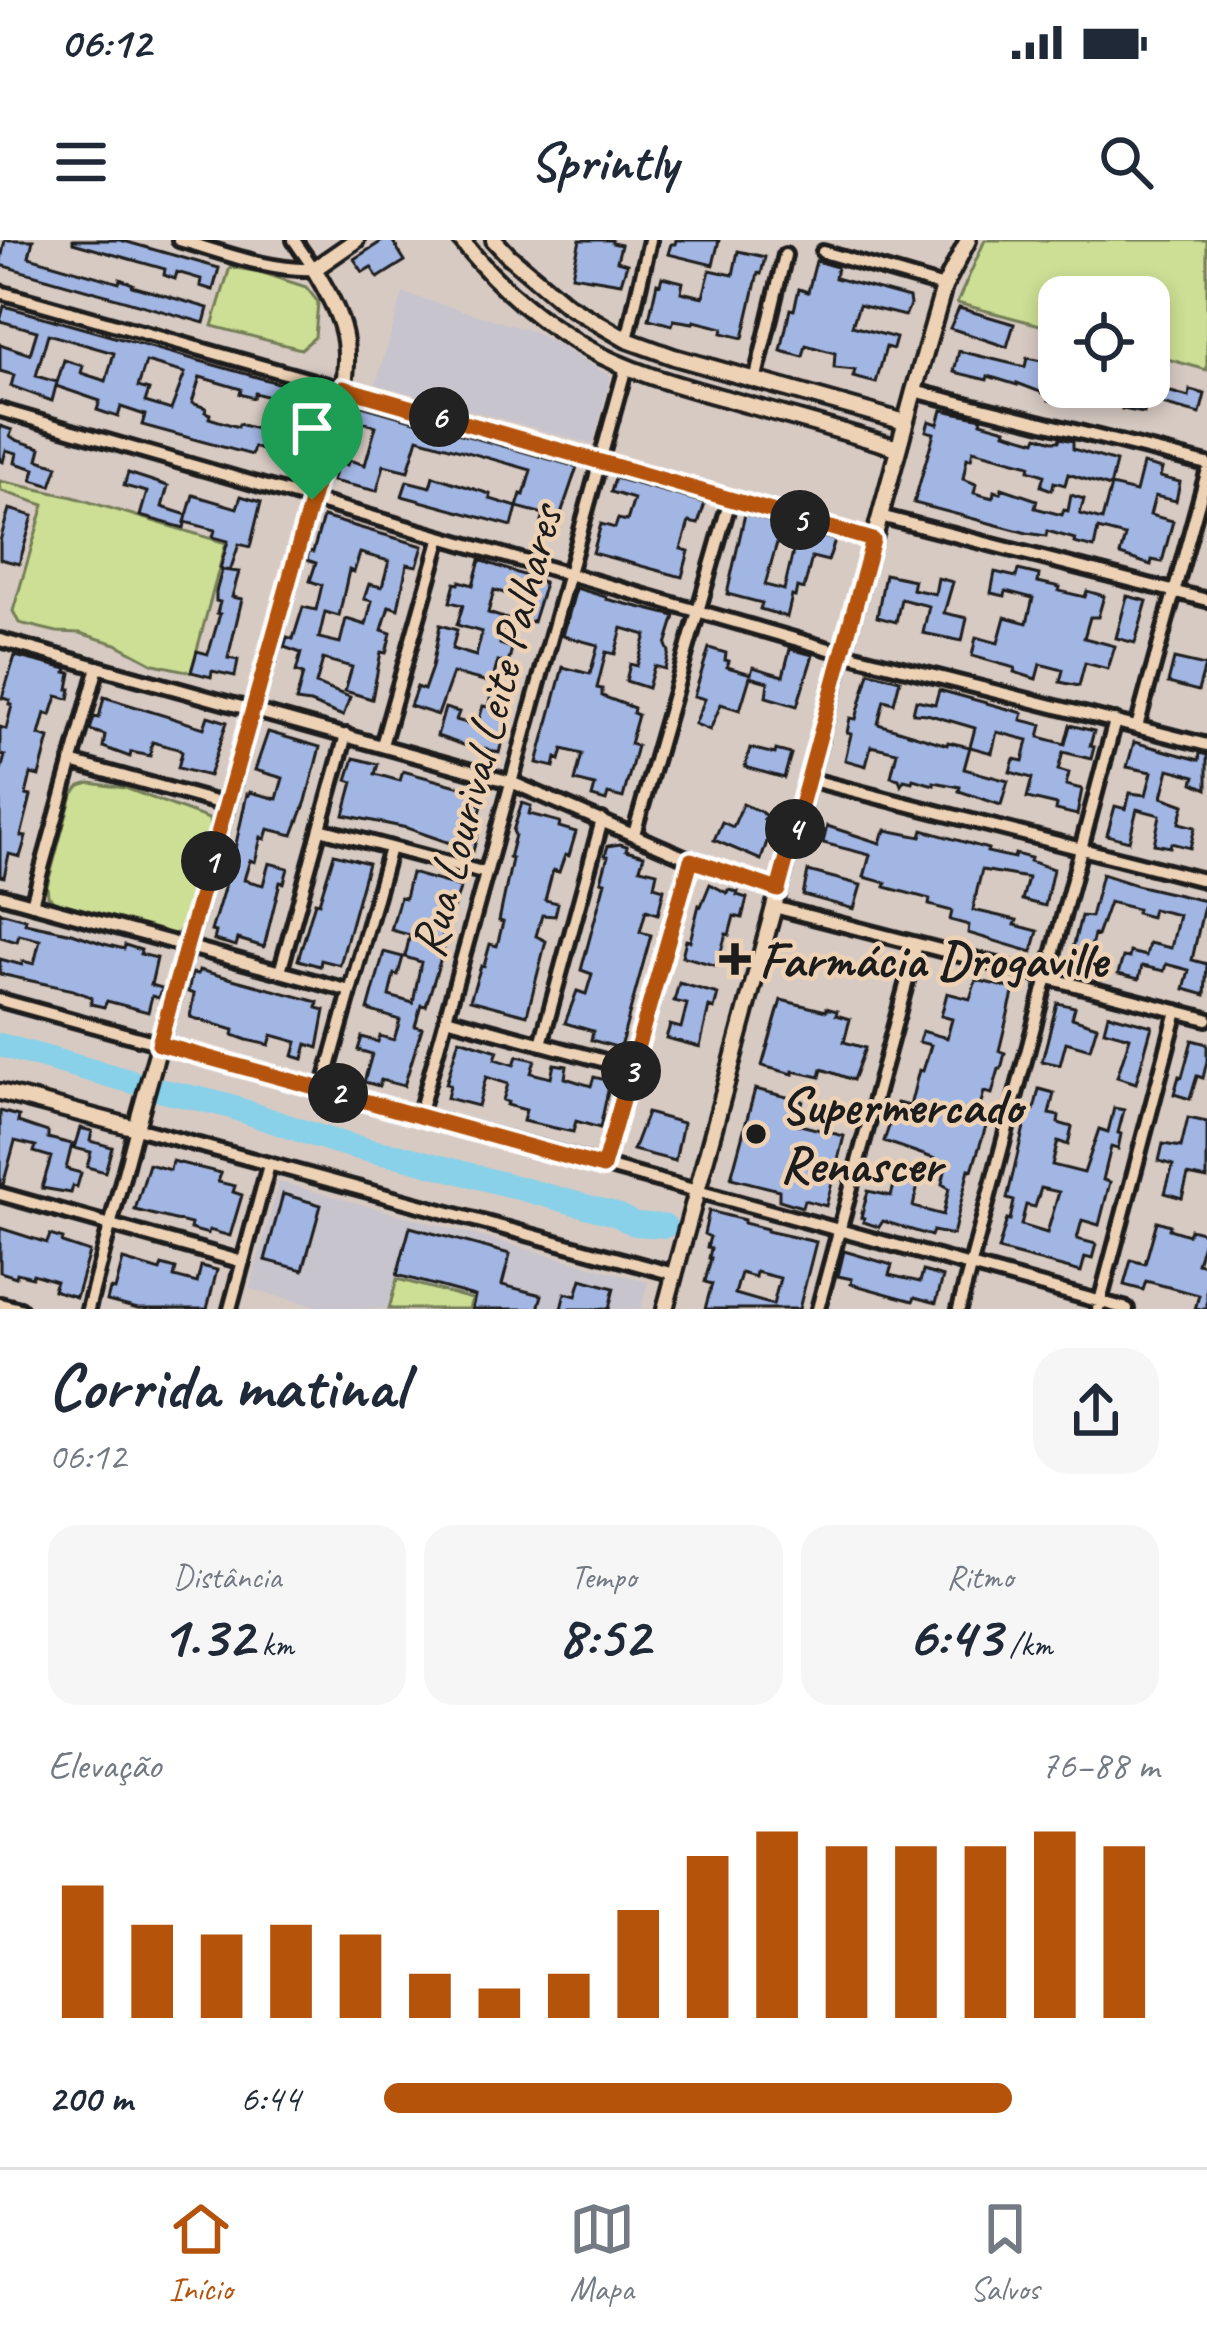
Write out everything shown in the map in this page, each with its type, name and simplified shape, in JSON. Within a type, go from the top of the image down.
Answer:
[{"type":"street","points":[[179,240],[294,270],[314,269],[356,240]]},
{"type":"street","points":[[88,1309],[343,388],[344,328],[294,240]]},
{"type":"street","points":[[461,240],[534,313],[586,348],[668,382],[898,448]]},
{"type":"street","points":[[494,240],[510,248],[567,305],[627,340],[905,422]]},
{"type":"street","points":[[627,340],[650,240]]},
{"type":"street","points":[[665,1309],[905,422],[944,286],[968,240]]},
{"type":"street","points":[[823,252],[944,286]]},
{"type":"street","points":[[755,381],[785,255]]},
{"type":"street","points":[[0,292],[873,540]]},
{"type":"street","name":"Rua Lourival Leite Palhares","points":[[419,1116],[626,367]]},
{"type":"street","points":[[914,391],[1207,468],[1137,727]]},
{"type":"street","points":[[0,410],[843,653],[1207,745]]},
{"type":"street","points":[[634,834],[730,500]]},
{"type":"street","points":[[880,517],[1207,600]]},
{"type":"street","points":[[382,745],[441,537]]},
{"type":"street","points":[[0,640],[511,782],[691,860],[778,890]]},
{"type":"street","points":[[32,904],[98,667]]},
{"type":"street","points":[[958,1309],[1115,722]]},
{"type":"street","points":[[280,972],[346,735]]},
{"type":"street","points":[[71,762],[226,805]]},
{"type":"street","points":[[808,779],[1207,881]]},
{"type":"street","points":[[541,1044],[602,820]]},
{"type":"street","points":[[320,829],[486,873]]},
{"type":"street","points":[[323,1089],[390,848]]},
{"type":"street","points":[[603,1167],[691,860]]},
{"type":"street","points":[[0,895],[350,991]]},
{"type":"street","points":[[774,907],[1207,1018]]},
{"type":"street","points":[[818,1309],[916,944]]},
{"type":"street","points":[[0,1000],[1127,1309]]},
{"type":"street","points":[[1099,1305],[1178,1011]]},
{"type":"street","points":[[446,1018],[632,1068]]},
{"type":"street","points":[[0,1091],[674,1274]]},
{"type":"street","points":[[230,1309],[269,1165]]},
{"type":"street","points":[[0,1194],[243,1262]]},
{"type":"street","points":[[0,1304],[20,1309]]},
{"type":"shaded area","points":[[403,293],[535,332],[611,376],[593,444],[376,384]]},
{"type":"shaded area","points":[[279,1182],[648,1282],[641,1309],[326,1309],[250,1289]]},
{"type":"green space","points":[[985,240],[1207,240],[1207,370],[1170,360],[1170,276],[1038,276],[1038,324],[957,303]]},
{"type":"green space","points":[[230,267],[306,287],[318,302],[315,337],[301,349],[212,326]]},
{"type":"green space","points":[[0,481],[73,497],[226,543],[191,672],[154,664],[116,644],[80,633],[19,623],[13,611],[44,505],[1,491]]},
{"type":"green space","points":[[90,783],[125,788],[209,819],[178,933],[55,902],[48,896],[72,795]]},
{"type":"green space","points":[[397,1279],[472,1299],[469,1309],[389,1309]]},
{"type":"building","points":[[5,240],[33,240],[29,257],[119,283],[120,279],[208,308],[204,323],[0,265]]},
{"type":"building","points":[[73,240],[120,240],[219,268],[213,290],[200,286],[201,279],[177,272],[175,279],[164,275],[165,269]]},
{"type":"building","points":[[392,240],[405,261],[378,278],[371,267],[363,272],[354,259]]},
{"type":"building","points":[[580,240],[612,240],[621,245],[617,261],[627,264],[621,283],[572,275]]},
{"type":"building","points":[[676,240],[719,240],[713,265],[668,254]]},
{"type":"building","points":[[738,251],[765,257],[743,338],[694,321],[674,320],[672,325],[649,319],[662,277],[683,282],[681,292],[703,297],[710,270],[733,275]]},
{"type":"building","points":[[816,261],[837,267],[835,278],[909,298],[905,316],[859,305],[852,326],[896,338],[893,349],[886,347],[876,383],[853,377],[855,370],[834,368],[835,353],[806,345],[803,357],[781,351],[790,309],[794,310],[799,289],[808,292]]},
{"type":"building","points":[[4,306],[317,394],[301,452],[275,444],[264,451],[254,447],[252,455],[142,425],[145,415],[121,407],[118,417],[97,410],[100,401],[56,386],[64,360],[83,366],[81,373],[106,381],[114,353],[48,334],[36,376],[57,382],[52,401],[11,386],[14,375],[0,371],[0,344],[30,354],[37,331],[0,321]],"holes":[[[146,362],[185,373],[171,410],[145,402],[149,390],[138,387]],[[200,377],[241,389],[240,394],[253,398],[255,393],[291,403],[284,429],[262,422],[260,430],[238,427],[209,418],[206,408],[192,403]]]},
{"type":"building","points":[[959,308],[1014,324],[1007,347],[950,328]]},
{"type":"building","points":[[959,351],[1025,367],[1027,358],[1038,360],[1038,391],[988,376],[987,380],[954,372]]},
{"type":"building","points":[[1190,390],[1205,394],[1200,414],[1170,406],[1170,392],[1189,397]]},
{"type":"building","points":[[355,404],[577,467],[554,534],[540,530],[544,514],[517,507],[531,470],[418,438],[408,471],[384,465],[377,491],[332,481],[338,463],[347,465],[349,460],[365,465],[376,426],[351,419]]},
{"type":"building","points":[[942,410],[982,418],[981,422],[1036,441],[1038,436],[1073,441],[1073,449],[1116,462],[1110,487],[1068,474],[1065,485],[1054,482],[1052,490],[1041,486],[1044,475],[1029,470],[1030,465],[973,450],[963,479],[976,484],[974,493],[993,498],[994,491],[1001,493],[1002,488],[1037,500],[1035,508],[1062,515],[1068,511],[1071,495],[1084,499],[1080,514],[1102,520],[1111,486],[1136,492],[1143,464],[1162,469],[1160,477],[1180,482],[1176,501],[1155,496],[1150,515],[1173,521],[1162,562],[1152,560],[1151,565],[1120,555],[1125,536],[1098,529],[1094,548],[1047,531],[1046,536],[1027,533],[914,503],[934,433],[926,431],[929,421],[938,424]]},
{"type":"building","points":[[0,426],[12,430],[10,436],[16,440],[41,448],[38,460],[58,466],[51,486],[32,480],[35,469],[15,463],[17,453],[6,450],[0,461]]},
{"type":"building","points":[[128,473],[168,486],[162,507],[187,515],[184,528],[140,516],[147,492],[124,486]]},
{"type":"building","points":[[433,476],[517,507],[512,526],[402,496],[407,481],[430,487]]},
{"type":"building","points":[[615,478],[705,503],[698,524],[689,522],[681,549],[689,551],[682,577],[593,553],[601,524],[615,528],[618,519],[627,521],[634,499],[611,492]]},
{"type":"building","points":[[193,495],[237,508],[241,496],[261,502],[250,547],[239,544],[230,571],[220,569],[228,541],[213,537],[215,530],[185,522]]},
{"type":"building","points":[[9,509],[33,516],[19,564],[0,559]]},
{"type":"building","points":[[745,514],[782,525],[765,585],[784,590],[798,530],[835,540],[828,561],[812,557],[804,589],[797,587],[787,617],[760,609],[762,603],[727,594]]},
{"type":"building","points":[[323,517],[423,546],[417,566],[407,564],[398,609],[389,606],[382,630],[391,633],[386,653],[381,652],[372,699],[345,691],[352,667],[323,659],[316,684],[350,697],[343,716],[296,701],[303,674],[296,672],[301,653],[284,647],[287,637],[293,639],[303,607],[316,610],[322,585],[310,581],[316,563],[307,560],[309,551],[313,552]],"holes":[[[360,553],[389,561],[382,587],[369,584],[364,599],[372,601],[366,625],[346,619],[340,643],[319,638],[325,612],[339,616],[349,570],[354,572]]]},
{"type":"building","points":[[480,560],[543,582],[533,622],[518,618],[524,599],[494,590],[488,613],[507,619],[500,644],[512,648],[508,664],[498,661],[492,683],[453,673],[438,715],[410,706],[417,687],[424,690],[440,625],[457,630],[452,649],[476,656],[482,632],[457,625],[463,605],[450,602],[455,583],[473,585]]},
{"type":"building","points":[[222,570],[239,572],[232,597],[242,599],[228,658],[238,660],[235,676],[212,671],[211,677],[191,672],[197,651],[208,654],[210,648],[220,614],[216,592]]},
{"type":"building","points":[[1018,570],[1039,575],[1038,582],[1060,587],[1059,591],[1104,596],[1098,617],[1090,617],[1084,638],[1115,646],[1108,669],[1085,663],[1079,686],[1060,682],[1063,670],[1040,664],[1036,679],[972,656],[976,637],[998,643],[1005,617],[1027,623],[1033,598],[1006,591],[1005,596],[991,593],[995,572],[1016,577]]},
{"type":"building","points":[[885,574],[914,580],[912,589],[935,594],[938,578],[953,582],[944,613],[967,618],[962,641],[923,633],[929,606],[901,599],[896,622],[877,617]]},
{"type":"building","points":[[576,588],[675,616],[665,669],[654,666],[648,688],[626,681],[630,664],[637,666],[646,635],[622,628],[615,654],[606,652],[597,688],[602,689],[602,696],[634,708],[638,715],[630,744],[637,746],[623,798],[592,797],[595,786],[575,781],[582,754],[563,749],[554,767],[537,763],[563,667],[590,674],[598,645],[563,636]]},
{"type":"building","points":[[1127,596],[1147,601],[1135,643],[1116,638]]},
{"type":"building","points":[[709,648],[726,653],[727,667],[751,674],[753,667],[783,676],[790,649],[813,655],[797,706],[766,697],[768,682],[750,677],[740,710],[721,704],[710,730],[695,724],[705,699],[694,696]]},
{"type":"building","points":[[15,656],[67,669],[71,689],[69,699],[57,696],[51,715],[45,713],[39,735],[49,738],[39,776],[31,774],[26,795],[31,796],[21,836],[26,837],[20,857],[9,854],[4,877],[0,876],[0,774],[5,756],[0,755],[0,727],[6,729],[12,705],[2,698]]},
{"type":"building","points":[[1174,659],[1205,666],[1198,691],[1168,683]]},
{"type":"building","points":[[869,672],[900,680],[894,703],[884,700],[878,724],[947,745],[970,747],[964,769],[1008,781],[1001,805],[959,791],[960,787],[913,779],[901,785],[891,777],[897,752],[871,746],[866,766],[845,760],[850,718],[856,719]]},
{"type":"building","points":[[493,687],[515,692],[499,753],[437,736],[445,708],[459,712],[456,720],[477,726]]},
{"type":"building","points":[[939,690],[1023,713],[1021,720],[1042,725],[1039,737],[1065,744],[1070,725],[1094,731],[1091,759],[1063,752],[1058,770],[1069,773],[1066,785],[1082,789],[1077,815],[1027,798],[1032,778],[1010,772],[1014,759],[1023,761],[1028,740],[997,732],[992,753],[970,747],[975,728],[913,713],[916,700],[935,704]]},
{"type":"building","points":[[104,697],[204,728],[208,716],[227,722],[209,776],[178,768],[182,752],[178,749],[152,742],[150,756],[131,752],[130,757],[103,747],[105,735],[90,730]]},
{"type":"building","points":[[268,732],[320,747],[293,835],[268,829],[244,880],[263,885],[269,863],[288,868],[264,947],[238,939],[236,946],[214,940],[216,932],[211,931],[247,794],[277,799],[283,778],[255,770]]},
{"type":"building","points":[[1134,742],[1199,760],[1200,753],[1207,755],[1207,789],[1193,783],[1195,776],[1169,769],[1162,797],[1184,805],[1179,823],[1195,827],[1190,848],[1154,844],[1160,815],[1137,809],[1129,841],[1107,835],[1115,806],[1126,809],[1130,793],[1146,795],[1152,772],[1127,767]]},
{"type":"building","points":[[750,748],[791,754],[784,778],[745,767]]},
{"type":"building","points":[[354,758],[378,764],[375,774],[400,781],[403,771],[479,792],[476,804],[482,805],[481,822],[473,851],[407,828],[344,815]]},
{"type":"building","points":[[522,803],[531,806],[529,814],[560,822],[559,827],[576,832],[569,856],[565,855],[559,872],[553,870],[545,900],[558,903],[555,916],[542,915],[536,936],[546,941],[527,1015],[470,1000],[490,944],[497,946],[513,831]]},
{"type":"building","points":[[743,804],[773,823],[761,860],[714,840],[722,822],[733,827]]},
{"type":"building","points":[[827,826],[880,843],[886,830],[921,837],[923,830],[987,852],[1031,858],[1053,869],[1045,906],[1022,900],[1028,878],[982,870],[973,910],[1017,920],[1015,925],[1038,931],[1032,952],[968,933],[969,925],[950,920],[952,911],[929,905],[930,899],[864,877],[870,855],[823,843]]},
{"type":"building","points":[[620,844],[644,855],[640,868],[657,872],[654,886],[664,889],[658,914],[646,910],[640,932],[651,935],[620,1048],[591,1040],[593,1031],[565,1023],[577,991],[586,994],[592,974],[581,970],[605,882],[601,881],[605,855],[608,846]]},
{"type":"building","points":[[334,854],[368,863],[340,965],[321,960],[320,966],[298,960]]},
{"type":"building","points":[[808,871],[861,885],[854,909],[803,895]]},
{"type":"building","points":[[411,873],[461,887],[439,946],[444,948],[426,1006],[421,1005],[415,1026],[422,1028],[404,1086],[381,1080],[379,1086],[364,1082],[372,1054],[358,1050],[362,1037],[394,1040],[400,1020],[368,1010],[384,952],[403,957],[389,996],[413,1003],[421,962],[405,957],[410,935],[391,930]]},
{"type":"building","points":[[1102,874],[1205,901],[1192,960],[1207,964],[1205,995],[1184,989],[1189,970],[1166,964],[1164,971],[1142,966],[1139,979],[1118,974],[1123,957],[1129,958],[1130,952],[1146,956],[1149,943],[1171,948],[1179,915],[1153,909],[1151,917],[1109,902],[1089,955],[1072,952],[1081,916],[1091,917]]},
{"type":"building","points":[[710,884],[747,898],[742,918],[734,916],[726,934],[717,966],[682,956]]},
{"type":"building","points":[[0,912],[157,958],[151,985],[162,988],[159,998],[152,996],[148,1012],[107,1001],[104,1007],[91,1004],[91,997],[73,990],[0,974],[0,959],[34,964],[40,940],[19,935],[17,942],[0,937]]},
{"type":"building","points":[[199,970],[318,1002],[317,1008],[325,1010],[318,1048],[307,1044],[303,1059],[293,1056],[297,1042],[272,1035],[269,1045],[247,1040],[233,1035],[234,1030],[190,1017],[194,994],[188,992],[192,973]]},
{"type":"building","points":[[976,980],[1014,989],[999,1051],[1005,1053],[992,1094],[984,1092],[976,1120],[987,1123],[969,1169],[953,1235],[933,1231],[931,1236],[883,1221],[879,1227],[863,1222],[868,1191],[891,1196],[897,1175],[903,1177],[905,1167],[921,1172],[913,1207],[943,1215],[949,1188],[942,1184],[947,1163],[884,1141],[897,1103],[910,1106],[919,1070],[923,1071],[931,1045],[919,1042],[922,1031],[947,1038],[952,1019],[941,1016],[947,993],[970,999]]},
{"type":"building","points":[[679,983],[718,994],[714,1009],[709,1007],[700,1047],[666,1038],[670,1025],[681,1028],[687,1004],[674,1001]]},
{"type":"building","points":[[781,1000],[837,1011],[836,1015],[850,1019],[844,1042],[865,1048],[853,1080],[822,1069],[820,1077],[762,1066]]},
{"type":"building","points":[[1057,1003],[1075,1007],[1072,1018],[1097,1026],[1090,1049],[1066,1042],[1060,1065],[1042,1061]]},
{"type":"building","points":[[1108,1014],[1152,1026],[1136,1083],[1117,1077],[1130,1037],[1104,1030]]},
{"type":"building","points":[[459,1039],[498,1051],[495,1059],[514,1065],[517,1056],[535,1060],[531,1073],[551,1078],[554,1064],[567,1066],[565,1078],[591,1086],[594,1077],[610,1081],[600,1128],[576,1121],[573,1132],[523,1121],[526,1110],[503,1100],[508,1084],[486,1077],[478,1106],[447,1098],[450,1085],[446,1084]]},
{"type":"building","points":[[1192,1040],[1207,1044],[1207,1061],[1190,1099],[1174,1094]]},
{"type":"building","points":[[755,1089],[803,1101],[796,1124],[844,1136],[826,1206],[804,1200],[802,1207],[779,1200],[779,1190],[731,1178]]},
{"type":"building","points":[[1039,1089],[1054,1093],[1049,1114],[1072,1127],[1068,1145],[1058,1141],[1052,1165],[1084,1173],[1099,1129],[1108,1132],[1114,1108],[1124,1110],[1118,1149],[1111,1147],[1103,1180],[1110,1182],[1099,1225],[1082,1220],[1077,1239],[1096,1244],[1081,1272],[998,1250],[1010,1220],[1014,1201],[1007,1199],[1024,1127],[1029,1109],[1034,1110]],"holes":[[[1041,1188],[1059,1192],[1047,1233],[1021,1225],[1026,1205],[1035,1207]]]},
{"type":"building","points":[[0,1111],[48,1132],[48,1138],[72,1144],[66,1169],[81,1173],[71,1193],[42,1188],[51,1157],[34,1152],[36,1146],[15,1141],[0,1184]]},
{"type":"building","points":[[647,1113],[683,1123],[675,1161],[633,1150]]},
{"type":"building","points":[[1188,1118],[1207,1122],[1207,1179],[1188,1175],[1182,1198],[1165,1193],[1173,1165],[1159,1161],[1163,1144],[1181,1147]]},
{"type":"building","points":[[80,1128],[92,1131],[90,1141],[112,1147],[105,1172],[87,1167],[91,1152],[74,1148]]},
{"type":"building","points":[[172,1161],[221,1173],[218,1182],[235,1186],[233,1192],[242,1195],[230,1236],[209,1230],[208,1234],[190,1229],[191,1224],[135,1210],[149,1164],[170,1170]]},
{"type":"building","points":[[283,1194],[321,1205],[303,1270],[265,1260]]},
{"type":"building","points":[[709,1211],[816,1242],[799,1309],[705,1309],[712,1284],[705,1282],[711,1248],[707,1247],[710,1237],[704,1234]],"holes":[[[741,1273],[780,1278],[773,1305],[735,1294]]]},
{"type":"building","points":[[1157,1221],[1188,1235],[1190,1229],[1206,1233],[1197,1263],[1207,1265],[1207,1309],[1195,1309],[1199,1295],[1146,1281],[1143,1290],[1124,1285],[1131,1260],[1145,1264]]},
{"type":"building","points":[[410,1227],[510,1254],[502,1285],[542,1295],[538,1309],[472,1309],[475,1296],[397,1275]]},
{"type":"building","points":[[0,1228],[47,1243],[50,1235],[89,1252],[76,1297],[53,1290],[56,1281],[0,1272]]},
{"type":"building","points":[[844,1251],[892,1265],[889,1275],[920,1282],[923,1271],[943,1277],[936,1303],[851,1284],[852,1279],[838,1276]]},
{"type":"building","points":[[123,1260],[160,1271],[162,1265],[176,1269],[174,1277],[197,1283],[201,1266],[217,1270],[207,1309],[138,1309],[107,1301]]},
{"type":"building","points":[[581,1279],[614,1288],[609,1309],[561,1309],[565,1293],[576,1296]]},
{"type":"waterway","points":[[0,1045],[133,1082]]},
{"type":"waterway","points":[[163,1091],[615,1214],[635,1224],[665,1226]]},
{"type":"place","name":"Farmácia Drogaville","points":[[735,959]]},
{"type":"place","name":"Supermercado Renascer","points":[[756,1134]]},
{"type":"route","points":[[343,388],[873,540],[778,890],[691,860],[603,1167],[159,1044],[312,500],[343,388]]}]
